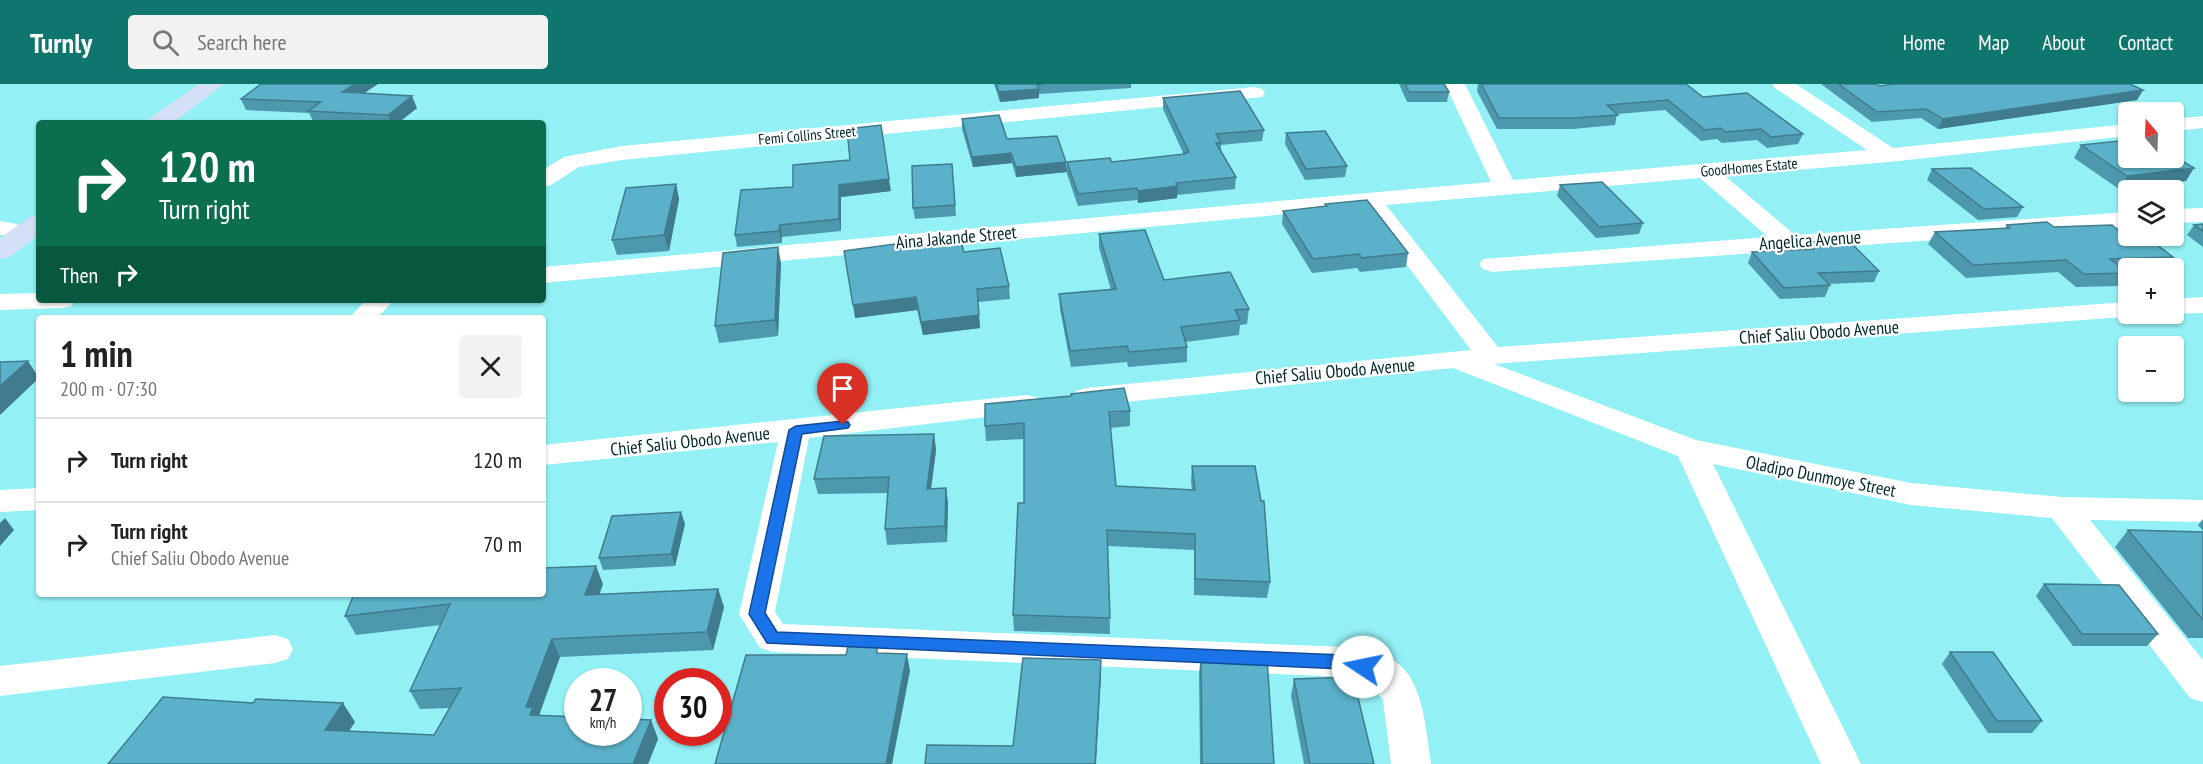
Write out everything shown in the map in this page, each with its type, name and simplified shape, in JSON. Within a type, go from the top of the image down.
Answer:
[{"type":"main road","points":[[162,120],[213,84]]},
{"type":"main road","points":[[181,120],[231,84]]},
{"type":"main road","points":[[2,236],[36,209]]},
{"type":"main road","points":[[2,236],[36,224]]},
{"type":"street","points":[[1454,84],[1505,187]]},
{"type":"street","points":[[1782,84],[1889,155]]},
{"type":"street","name":"Femi Collins Street","points":[[546,178],[572,162],[605,155],[1255,93]]},
{"type":"street","points":[[2184,124],[2203,122]]},
{"type":"street","name":"GoodHomes Estate","points":[[1369,198],[1889,155],[2118,131]]},
{"type":"street","points":[[1706,171],[1788,242]]},
{"type":"street","points":[[1369,198],[1490,356]]},
{"type":"street","name":"Aina Jakande Street","points":[[546,275],[1369,198]]},
{"type":"street","points":[[2184,215],[2203,214]]},
{"type":"street","name":"Angelica Avenue","points":[[1492,264],[2118,220]]},
{"type":"street","points":[[0,302],[36,301]]},
{"type":"street","points":[[365,315],[378,303]]},
{"type":"street","points":[[2184,306],[2203,305]]},
{"type":"street","name":"Chief Saliu Obodo Avenue","points":[[546,455],[796,430],[1243,379],[1456,359],[2118,311]]},
{"type":"street","name":"Oladipo Dunmoye Street","points":[[1456,359],[1689,449],[1911,494],[2062,508],[2203,511]]},
{"type":"street","points":[[796,430],[757,614],[773,638],[1344,662],[1382,672],[1401,694],[1411,764]]},
{"type":"street","points":[[1689,449],[1841,764]]},
{"type":"street","points":[[0,501],[36,499]]},
{"type":"street","points":[[2062,508],[2203,687]]},
{"type":"street","points":[[0,681],[274,648]]},
{"type":"building","points":[[261,84],[355,84],[342,92],[412,96],[388,115],[308,111],[321,102],[241,99]]},
{"type":"building","points":[[996,84],[1045,84],[1037,85],[1039,89],[999,92]]},
{"type":"building","points":[[1405,84],[1444,84],[1449,92],[1409,92]]},
{"type":"building","points":[[1481,84],[1686,84],[1703,97],[1747,93],[1803,134],[1771,137],[1761,129],[1725,132],[1721,128],[1705,130],[1668,100],[1607,105],[1618,115],[1575,118],[1499,118]]},
{"type":"building","points":[[1838,84],[1877,84],[1879,86],[1895,84],[2130,84],[2143,90],[1943,119],[1926,109],[1877,112]]},
{"type":"building","points":[[1240,91],[1264,130],[1216,134],[1221,143],[1216,143],[1236,177],[1176,183],[1178,186],[1138,191],[1137,188],[1078,194],[1067,162],[1110,158],[1112,162],[1189,152],[1163,98]]},
{"type":"building","points":[[999,115],[1007,139],[1057,136],[1066,162],[1016,167],[1011,153],[972,157],[962,119]]},
{"type":"building","points":[[881,125],[889,179],[839,185],[839,219],[780,225],[779,231],[735,235],[741,190],[793,187],[793,165],[850,160],[847,129]]},
{"type":"building","points":[[1325,131],[1347,166],[1306,169],[1286,133]]},
{"type":"building","points":[[2118,141],[2118,168],[2184,168],[2184,162],[2194,168],[2127,176],[2081,145]]},
{"type":"building","points":[[952,164],[955,205],[913,208],[912,166]]},
{"type":"building","points":[[1971,168],[2023,207],[1984,209],[1932,169]]},
{"type":"building","points":[[1602,182],[1643,223],[1599,227],[1560,185]]},
{"type":"building","points":[[676,184],[664,235],[612,240],[626,188]]},
{"type":"building","points":[[1367,200],[1408,253],[1362,258],[1359,254],[1313,259],[1283,211],[1327,206],[1325,204]]},
{"type":"building","points":[[2047,222],[2054,227],[2112,225],[2118,230],[2118,246],[2158,246],[2173,257],[2110,259],[2118,265],[2118,273],[2084,274],[2066,260],[1973,265],[1935,232],[2010,228],[2007,225]]},
{"type":"building","points":[[2203,224],[2203,231],[2194,225]]},
{"type":"building","points":[[1145,230],[1164,280],[1230,272],[1249,309],[1235,310],[1240,320],[1181,327],[1187,347],[1129,352],[1127,346],[1070,351],[1059,294],[1116,289],[1099,234]]},
{"type":"building","points":[[1849,241],[1879,271],[1818,273],[1830,285],[1784,288],[1752,252],[1814,249],[1807,242]]},
{"type":"building","points":[[961,242],[964,252],[1000,248],[1009,286],[977,289],[979,315],[921,322],[916,297],[853,305],[844,251],[895,244],[896,249]]},
{"type":"building","points":[[778,247],[775,320],[715,326],[723,253]]},
{"type":"building","points":[[28,361],[0,386],[0,362]]},
{"type":"building","points":[[1124,388],[1130,411],[1109,412],[1116,486],[1195,490],[1192,466],[1255,466],[1261,501],[1264,501],[1270,582],[1195,579],[1195,534],[1107,530],[1110,618],[1013,615],[1018,503],[1024,503],[1024,423],[985,426],[985,404],[1071,396],[1071,394]]},
{"type":"building","points":[[934,434],[927,489],[946,488],[945,526],[885,529],[889,477],[814,479],[824,436]]},
{"type":"building","points":[[681,512],[671,554],[599,558],[612,516]]},
{"type":"building","points":[[2128,530],[2203,532],[2203,620]]},
{"type":"building","points":[[596,566],[585,595],[718,589],[707,632],[552,639],[526,707],[533,707],[530,715],[564,716],[564,746],[640,746],[633,764],[108,764],[163,697],[253,703],[256,699],[343,703],[325,730],[434,735],[461,688],[410,691],[450,604],[345,616],[353,597],[546,597],[546,568]]},
{"type":"building","points":[[2044,584],[2119,585],[2158,634],[2082,634]]},
{"type":"building","points":[[848,646],[877,647],[877,653],[907,654],[886,764],[715,764],[720,746],[732,746],[732,704],[746,655],[846,655]]},
{"type":"building","points":[[1950,652],[1993,652],[2042,721],[1997,721]]},
{"type":"building","points":[[1201,656],[1267,658],[1274,764],[1202,764]]},
{"type":"building","points":[[1023,658],[1101,660],[1095,764],[925,764],[927,745],[1013,746]]},
{"type":"building","points":[[1353,677],[1374,764],[1310,764],[1294,679]]},
{"type":"building","points":[[642,720],[651,720],[642,742]]},
{"type":"route","points":[[843,425],[796,430],[757,614],[773,638],[1344,662],[1363,667]]}]
